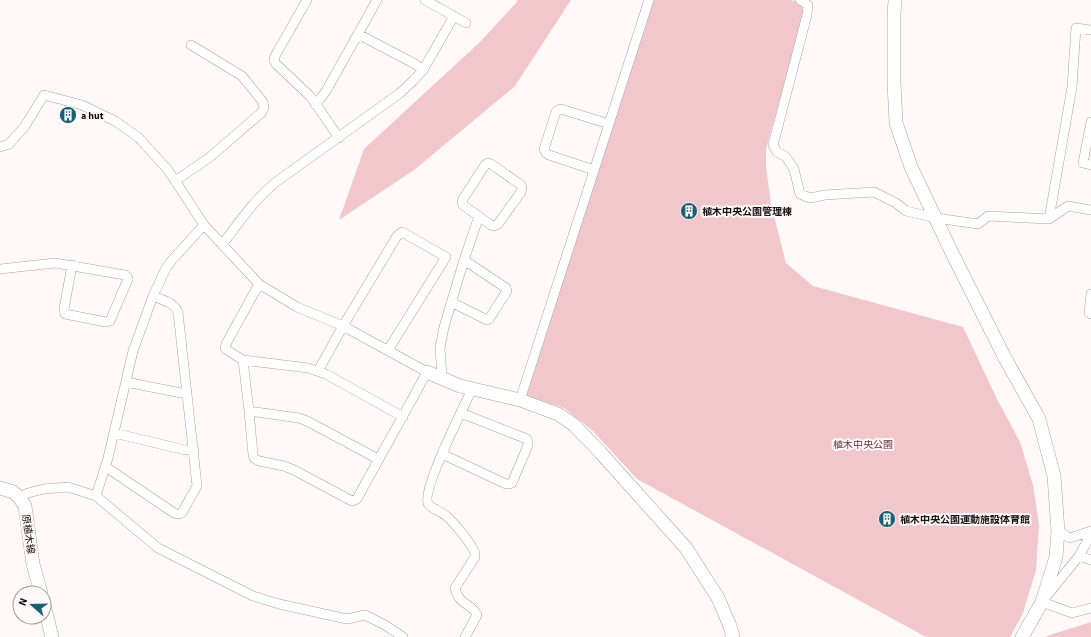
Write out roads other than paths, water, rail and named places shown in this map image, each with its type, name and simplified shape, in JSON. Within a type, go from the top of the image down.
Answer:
[{"type":"street","points":[[307,0],[274,60],[276,64],[309,95],[339,138]]},
{"type":"street","points":[[315,104],[326,91],[377,0]]},
{"type":"street","points":[[425,0],[466,23]]},
{"type":"street","points":[[520,400],[649,0]]},
{"type":"street","points":[[800,0],[808,5],[807,15],[773,145],[777,152],[786,157],[794,169],[800,194],[810,198],[825,195],[874,192],[896,203],[906,211],[936,218],[978,224],[988,216],[1049,219],[1068,206],[1091,210]]},
{"type":"street","points":[[895,0],[894,83],[896,123],[911,167],[1005,358],[1039,419],[1054,476],[1058,531],[1056,557],[1042,602]]},
{"type":"street","points":[[222,244],[263,193],[276,182],[400,94],[414,81],[423,70],[454,16]]},
{"type":"street","points":[[1049,219],[1072,87],[1076,28],[1091,30]]},
{"type":"street","points":[[358,34],[415,64],[423,70]]},
{"type":"street","points":[[175,181],[210,157],[261,113],[264,108],[263,102],[242,76],[191,45]]},
{"type":"street","points":[[0,148],[9,144],[25,126],[44,95],[82,105],[115,121],[138,137],[168,170],[204,225],[259,284],[297,307],[343,326],[427,372],[442,377],[460,386],[520,400],[558,414],[574,425],[686,548],[718,598],[733,637]]},
{"type":"street","points":[[594,170],[546,153],[544,149],[556,112],[561,109],[609,124]]},
{"type":"street","points":[[1091,122],[1083,163],[1091,165]]},
{"type":"street","points":[[488,163],[521,184],[522,188],[521,192],[498,224],[494,226],[491,225],[480,217],[463,205],[462,202],[466,193],[485,165],[488,163]]},
{"type":"street","points":[[442,377],[440,348],[441,340],[463,263],[480,217]]},
{"type":"street","points":[[96,496],[106,467],[133,351],[153,296],[166,268],[204,225]]},
{"type":"street","points":[[318,371],[343,326],[400,233],[405,233],[446,257],[463,263],[506,288],[507,291],[488,320],[451,302]]},
{"type":"street","points":[[388,350],[446,257]]},
{"type":"street","points":[[0,269],[55,263],[72,265],[125,275],[128,279],[110,321],[106,322],[65,314],[64,309],[72,265]]},
{"type":"street","points":[[259,284],[225,346],[226,350],[243,360],[308,368],[326,374],[403,417]]},
{"type":"street","points":[[1091,294],[1089,313],[1091,314]]},
{"type":"street","points":[[106,467],[177,514],[181,514],[197,486],[178,312],[174,305],[153,296]]},
{"type":"street","points":[[243,360],[253,454],[256,460],[284,466],[294,470],[349,500],[357,499],[427,372]]},
{"type":"street","points":[[126,382],[187,394]]},
{"type":"street","points":[[465,637],[476,615],[474,610],[459,599],[455,588],[476,554],[447,516],[428,504],[427,495],[433,475],[472,389]]},
{"type":"street","points":[[249,411],[299,418],[307,421],[378,460]]},
{"type":"street","points":[[442,454],[506,484],[512,483],[528,445],[527,439],[461,413]]},
{"type":"street","points":[[114,433],[185,450],[194,450]]},
{"type":"street","points":[[0,488],[13,492],[19,497],[44,489],[68,487],[96,496],[158,548],[253,596],[279,604],[347,620],[365,615],[385,625],[403,637]]},
{"type":"street","name":"原植木線","points":[[19,497],[25,506],[33,564],[39,585]]},
{"type":"street","points":[[1058,531],[1070,538],[1091,531]]},
{"type":"street","points":[[1022,637],[1042,602],[1080,556],[1091,534]]},
{"type":"street","points":[[1080,556],[1091,560]]},
{"type":"street","points":[[1042,602],[1072,613],[1091,608]]},
{"type":"street","points":[[49,625],[52,637]]},
{"type":"place","name":"a hut","points":[[68,115]]},
{"type":"place","name":"植木中央公園管理棟","points":[[689,211]]},
{"type":"place","name":"植木中央公園運動施設体育館","points":[[887,519]]},
{"type":"park label","name":"植木中央公園","points":[[863,444]]}]
